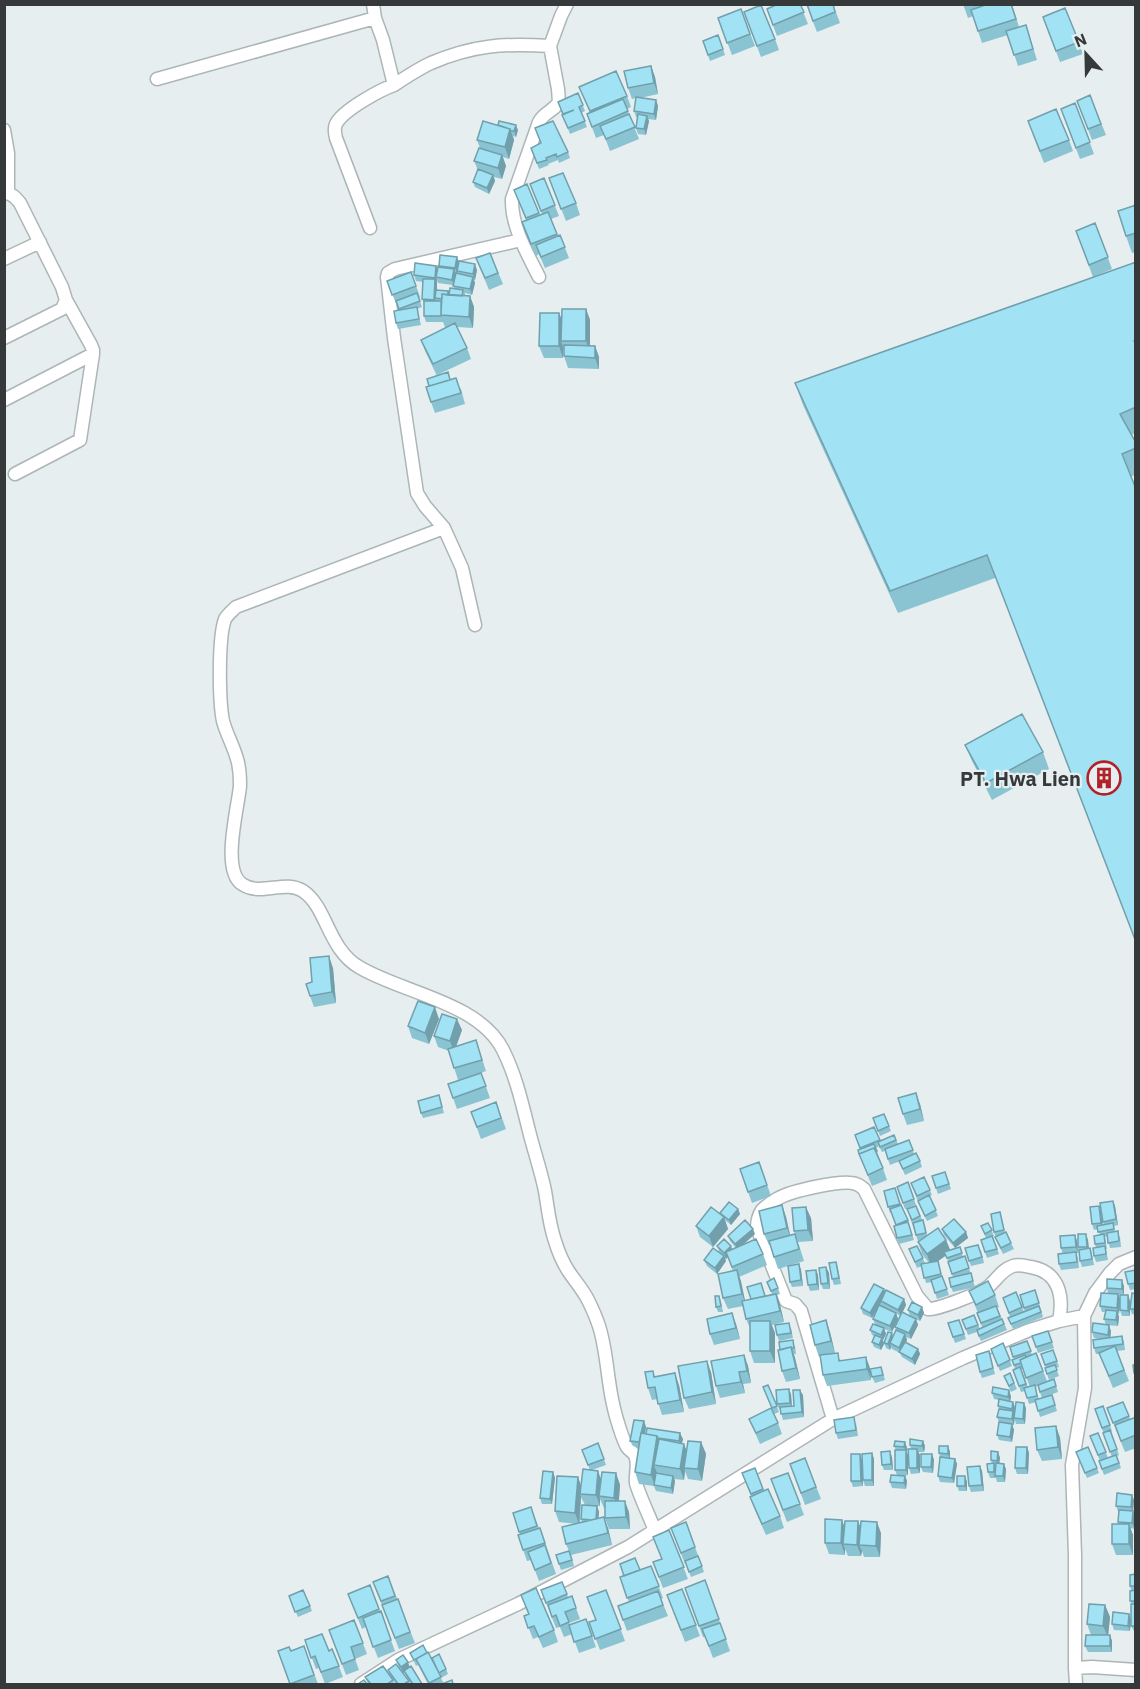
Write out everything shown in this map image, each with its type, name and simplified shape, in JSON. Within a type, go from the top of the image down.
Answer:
[{"type":"street","points":[[373,4],[394,84]]},
{"type":"street","points":[[539,277],[520,240],[512,199],[539,122],[542,116],[559,102],[550,46],[567,4]]},
{"type":"street","points":[[157,79],[375,18]]},
{"type":"street","points":[[370,228],[336,138],[336,123],[351,109],[378,91],[430,64],[484,46],[517,44],[550,46]]},
{"type":"street","points":[[4,130],[8,153],[6,193],[14,196],[20,203],[62,286],[66,300],[93,350],[80,440],[15,474]]},
{"type":"street","points":[[475,625],[462,568],[444,528],[417,493],[387,277],[388,273],[395,269],[520,240]]},
{"type":"street","points":[[4,259],[39,242]]},
{"type":"street","points":[[4,338],[62,309],[66,300]]},
{"type":"street","points":[[4,400],[93,354]]},
{"type":"street","points":[[444,528],[236,607],[229,613],[223,631],[220,682],[223,718],[239,763],[240,783],[234,830],[233,869],[243,885],[270,889],[289,886],[301,889],[317,906],[344,955],[357,966],[443,1002],[472,1018],[489,1030],[502,1048],[517,1082],[545,1191],[555,1241],[567,1269],[588,1300],[600,1328],[614,1407],[625,1442],[636,1457],[636,1483],[655,1531]]},
{"type":"street","points":[[833,1419],[801,1311],[795,1304],[786,1301],[757,1228],[757,1219],[761,1212],[778,1198],[793,1192],[822,1186],[858,1184],[864,1189],[916,1296],[928,1309],[938,1308],[986,1289],[1003,1271],[1018,1265],[1035,1268],[1051,1276],[1056,1282],[1062,1309],[1059,1321]]},
{"type":"street","points":[[1076,1684],[1072,1465],[1085,1388],[1084,1316],[1095,1293],[1110,1273],[1119,1264],[1136,1257]]},
{"type":"street","points":[[361,1684],[398,1660],[518,1604],[628,1547],[833,1419],[963,1358],[1027,1331],[1084,1316]]},
{"type":"street","points":[[1075,1668],[1136,1670]]},
{"type":"building","points":[[778,4],[800,4],[804,12],[773,25],[767,9]]},
{"type":"building","points":[[807,4],[833,4],[835,12],[813,21]]},
{"type":"building","points":[[988,4],[1011,4],[1016,19],[978,31],[971,10]]},
{"type":"building","points":[[761,5],[775,39],[757,46],[744,12]]},
{"type":"building","points":[[1065,8],[1079,42],[1056,51],[1043,17]]},
{"type":"building","points":[[741,9],[750,34],[727,43],[718,18]]},
{"type":"building","points":[[1026,25],[1033,49],[1014,55],[1006,31]]},
{"type":"building","points":[[718,35],[723,49],[708,55],[703,41]]},
{"type":"building","points":[[651,66],[654,83],[628,88],[624,71]]},
{"type":"building","points":[[616,71],[627,96],[590,111],[579,87]]},
{"type":"building","points":[[578,93],[583,105],[579,107],[585,121],[568,128],[562,115],[574,110],[563,114],[558,102]]},
{"type":"building","points":[[1090,95],[1101,124],[1088,129],[1077,101]]},
{"type":"building","points":[[636,97],[656,100],[654,114],[634,111]]},
{"type":"building","points":[[623,99],[628,111],[592,127],[587,114]]},
{"type":"building","points":[[1075,103],[1090,142],[1076,148],[1061,109]]},
{"type":"building","points":[[1056,109],[1069,140],[1040,151],[1028,121]]},
{"type":"building","points":[[629,114],[635,127],[606,139],[600,126]]},
{"type":"building","points":[[638,114],[647,116],[644,129],[636,128]]},
{"type":"building","points":[[483,121],[510,129],[505,147],[477,140]]},
{"type":"building","points":[[499,121],[516,125],[514,131],[498,125]]},
{"type":"building","points":[[553,121],[568,152],[557,157],[556,154],[537,163],[531,148],[541,143],[535,128]]},
{"type":"building","points":[[479,148],[502,155],[498,168],[474,161]]},
{"type":"building","points":[[478,169],[493,175],[487,188],[473,182]]},
{"type":"building","points":[[563,173],[576,203],[561,209],[549,178]]},
{"type":"building","points":[[544,178],[555,205],[541,211],[530,184]]},
{"type":"building","points":[[527,184],[539,213],[526,218],[514,190]]},
{"type":"building","points":[[1136,205],[1136,233],[1126,236],[1118,211]]},
{"type":"building","points":[[548,212],[557,234],[531,244],[522,222]]},
{"type":"building","points":[[1095,223],[1108,257],[1089,265],[1076,231]]},
{"type":"building","points":[[560,235],[565,247],[541,257],[536,245]]},
{"type":"building","points":[[490,253],[498,273],[485,278],[476,258]]},
{"type":"building","points":[[440,255],[457,257],[455,268],[439,266]]},
{"type":"building","points":[[459,261],[475,264],[473,274],[457,271]]},
{"type":"building","name":"PT. Hwa Lien","points":[[1136,262],[1136,340],[1134,341],[1136,343],[1136,407],[1120,414],[1136,443],[1136,448],[1122,454],[1136,489],[1136,942],[987,555],[890,591],[795,383]]},
{"type":"building","points":[[415,263],[436,266],[435,278],[414,275]]},
{"type":"building","points":[[438,267],[454,269],[452,280],[436,277]]},
{"type":"building","points":[[411,272],[416,286],[392,295],[387,281]]},
{"type":"building","points":[[456,273],[473,277],[470,289],[453,286]]},
{"type":"building","points":[[423,279],[435,279],[434,300],[422,299]]},
{"type":"building","points":[[450,288],[463,290],[462,296],[449,295]]},
{"type":"building","points":[[436,290],[448,291],[448,295],[442,294],[442,299],[435,298]]},
{"type":"building","points":[[417,293],[420,301],[399,309],[396,301]]},
{"type":"building","points":[[442,294],[470,296],[469,317],[441,315]]},
{"type":"building","points":[[424,301],[441,301],[441,316],[424,316]]},
{"type":"building","points":[[417,307],[419,319],[396,323],[394,311]]},
{"type":"building","points":[[562,309],[586,309],[586,341],[561,341]]},
{"type":"building","points":[[540,313],[559,313],[559,346],[539,346]]},
{"type":"building","points":[[455,323],[467,348],[433,364],[421,340]]},
{"type":"building","points":[[564,345],[595,346],[595,358],[564,356]]},
{"type":"building","points":[[448,372],[450,380],[429,386],[427,379]]},
{"type":"building","points":[[456,378],[461,393],[431,402],[426,387]]},
{"type":"building","points":[[1022,714],[1043,752],[986,783],[965,745]]},
{"type":"building","points":[[329,956],[332,992],[310,996],[306,984],[312,982],[310,958]]},
{"type":"building","points":[[418,1001],[435,1007],[425,1033],[408,1026]]},
{"type":"building","points":[[442,1014],[457,1019],[450,1041],[434,1036]]},
{"type":"building","points":[[476,1040],[482,1060],[454,1068],[448,1049]]},
{"type":"building","points":[[481,1073],[486,1086],[453,1098],[448,1084]]},
{"type":"building","points":[[916,1093],[920,1109],[903,1114],[898,1098]]},
{"type":"building","points":[[439,1095],[442,1107],[421,1113],[418,1101]]},
{"type":"building","points":[[496,1102],[501,1118],[477,1127],[471,1112]]},
{"type":"building","points":[[884,1114],[889,1126],[878,1131],[873,1118]]},
{"type":"building","points":[[874,1127],[880,1140],[860,1148],[855,1135]]},
{"type":"building","points":[[894,1135],[896,1140],[880,1147],[878,1142]]},
{"type":"building","points":[[909,1140],[913,1150],[888,1159],[885,1149]]},
{"type":"building","points":[[874,1144],[876,1152],[874,1148],[859,1154],[858,1150]]},
{"type":"building","points":[[874,1148],[883,1168],[868,1175],[859,1154]]},
{"type":"building","points":[[916,1153],[920,1161],[903,1169],[899,1161]]},
{"type":"building","points":[[759,1162],[767,1185],[748,1192],[740,1169]]},
{"type":"building","points":[[945,1172],[949,1184],[936,1188],[932,1176]]},
{"type":"building","points":[[924,1177],[930,1190],[917,1196],[911,1183]]},
{"type":"building","points":[[908,1182],[914,1199],[903,1203],[897,1187]]},
{"type":"building","points":[[895,1188],[900,1204],[888,1207],[884,1191]]},
{"type":"building","points":[[929,1195],[936,1210],[925,1216],[918,1201]]},
{"type":"building","points":[[1113,1201],[1116,1219],[1103,1222],[1100,1203]]},
{"type":"building","points":[[729,1202],[738,1209],[729,1220],[720,1213]]},
{"type":"building","points":[[782,1205],[787,1228],[764,1234],[759,1211]]},
{"type":"building","points":[[901,1205],[908,1220],[896,1225],[890,1209]]},
{"type":"building","points":[[916,1206],[920,1216],[912,1220],[907,1209]]},
{"type":"building","points":[[1099,1206],[1101,1223],[1092,1224],[1090,1207]]},
{"type":"building","points":[[711,1207],[724,1217],[709,1236],[696,1226]]},
{"type":"building","points":[[806,1207],[808,1230],[794,1231],[792,1208]]},
{"type":"building","points":[[1000,1212],[1004,1230],[994,1232],[991,1214]]},
{"type":"building","points":[[954,1219],[966,1232],[953,1243],[942,1229]]},
{"type":"building","points":[[745,1220],[753,1229],[735,1244],[728,1236]]},
{"type":"building","points":[[923,1220],[926,1233],[916,1235],[913,1223]]},
{"type":"building","points":[[908,1222],[912,1235],[897,1238],[894,1226]]},
{"type":"building","points":[[988,1223],[992,1230],[985,1234],[981,1226]]},
{"type":"building","points":[[1113,1223],[1114,1229],[1098,1232],[1097,1226]]},
{"type":"building","points":[[938,1228],[946,1240],[927,1254],[918,1242]]},
{"type":"building","points":[[1118,1231],[1119,1241],[1108,1243],[1107,1233]]},
{"type":"building","points":[[1006,1232],[1011,1243],[1001,1248],[995,1237]]},
{"type":"building","points":[[795,1234],[799,1249],[774,1257],[769,1241]]},
{"type":"building","points":[[1078,1234],[1086,1234],[1087,1247],[1078,1247]]},
{"type":"building","points":[[1104,1234],[1105,1243],[1095,1244],[1094,1236]]},
{"type":"building","points":[[1075,1235],[1076,1247],[1061,1248],[1060,1236]]},
{"type":"building","points":[[992,1236],[997,1249],[985,1252],[981,1240]]},
{"type":"building","points":[[724,1239],[731,1246],[724,1253],[717,1246]]},
{"type":"building","points":[[756,1239],[763,1254],[732,1267],[726,1252]]},
{"type":"building","points":[[978,1245],[982,1257],[969,1261],[965,1248]]},
{"type":"building","points":[[917,1246],[923,1258],[915,1262],[909,1249]]},
{"type":"building","points":[[1105,1246],[1106,1254],[1094,1256],[1093,1248]]},
{"type":"building","points":[[960,1247],[962,1253],[947,1258],[944,1252]]},
{"type":"building","points":[[713,1248],[724,1256],[715,1268],[704,1260]]},
{"type":"building","points":[[1090,1248],[1092,1259],[1080,1261],[1079,1250]]},
{"type":"building","points":[[1076,1252],[1077,1262],[1059,1264],[1058,1254]]},
{"type":"building","points":[[965,1256],[969,1268],[952,1274],[948,1262]]},
{"type":"building","points":[[938,1261],[941,1274],[924,1278],[921,1264]]},
{"type":"building","points":[[836,1262],[839,1278],[832,1279],[829,1263]]},
{"type":"building","points":[[799,1264],[801,1280],[790,1282],[788,1266]]},
{"type":"building","points":[[826,1267],[828,1283],[821,1284],[819,1268]]},
{"type":"building","points":[[737,1270],[742,1294],[723,1298],[718,1274]]},
{"type":"building","points":[[816,1270],[817,1284],[808,1285],[806,1271]]},
{"type":"building","points":[[1136,1270],[1136,1283],[1128,1284],[1125,1272]]},
{"type":"building","points":[[971,1273],[973,1281],[951,1287],[949,1278]]},
{"type":"building","points":[[942,1276],[947,1289],[935,1293],[931,1280]]},
{"type":"building","points":[[774,1278],[778,1288],[771,1291],[767,1282]]},
{"type":"building","points":[[1107,1279],[1122,1280],[1122,1289],[1107,1288]]},
{"type":"building","points":[[988,1281],[995,1295],[976,1305],[969,1291]]},
{"type":"building","points":[[761,1283],[765,1296],[751,1299],[747,1287]]},
{"type":"building","points":[[874,1284],[884,1289],[870,1313],[861,1308]]},
{"type":"building","points":[[886,1290],[904,1299],[898,1310],[881,1301]]},
{"type":"building","points":[[1035,1290],[1039,1303],[1024,1308],[1020,1295]]},
{"type":"building","points":[[1016,1292],[1022,1307],[1009,1313],[1003,1298]]},
{"type":"building","points":[[1101,1293],[1118,1294],[1117,1308],[1100,1306]]},
{"type":"building","points":[[1132,1293],[1136,1294],[1136,1309],[1130,1309]]},
{"type":"building","points":[[776,1294],[780,1311],[746,1319],[742,1301]]},
{"type":"building","points":[[1120,1295],[1128,1295],[1128,1311],[1120,1310]]},
{"type":"building","points":[[715,1296],[719,1296],[721,1306],[716,1307]]},
{"type":"building","points":[[912,1302],[922,1307],[918,1315],[908,1310]]},
{"type":"building","points":[[879,1305],[896,1313],[890,1326],[873,1319]]},
{"type":"building","points":[[996,1306],[1000,1316],[981,1323],[977,1313]]},
{"type":"building","points":[[1039,1306],[1041,1312],[1011,1324],[1008,1318]]},
{"type":"building","points":[[1106,1310],[1117,1311],[1116,1320],[1104,1319]]},
{"type":"building","points":[[902,1312],[916,1319],[909,1333],[895,1327]]},
{"type":"building","points":[[732,1313],[736,1328],[710,1334],[707,1319]]},
{"type":"building","points":[[974,1315],[978,1325],[966,1329],[962,1320]]},
{"type":"building","points":[[1002,1319],[1004,1324],[979,1336],[977,1330]]},
{"type":"building","points":[[826,1320],[831,1341],[815,1345],[810,1325]]},
{"type":"building","points":[[959,1320],[964,1334],[953,1337],[948,1323]]},
{"type":"building","points":[[750,1321],[770,1321],[770,1351],[750,1351]]},
{"type":"building","points":[[789,1323],[791,1333],[777,1335],[775,1325]]},
{"type":"building","points":[[1093,1323],[1109,1325],[1108,1335],[1092,1332]]},
{"type":"building","points":[[873,1324],[884,1328],[881,1335],[870,1330]]},
{"type":"building","points":[[896,1330],[905,1334],[899,1348],[890,1343]]},
{"type":"building","points":[[1048,1331],[1052,1342],[1036,1347],[1032,1336]]},
{"type":"building","points":[[888,1332],[892,1333],[888,1344],[884,1343]]},
{"type":"building","points":[[875,1335],[882,1338],[879,1345],[872,1342]]},
{"type":"building","points":[[1122,1336],[1123,1344],[1094,1348],[1093,1340]]},
{"type":"building","points":[[793,1340],[794,1348],[780,1350],[779,1342]]},
{"type":"building","points":[[1027,1341],[1031,1351],[1013,1357],[1010,1347]]},
{"type":"building","points":[[905,1342],[918,1349],[912,1359],[899,1352]]},
{"type":"building","points":[[1003,1343],[1010,1360],[998,1366],[991,1349]]},
{"type":"building","points":[[1115,1346],[1124,1370],[1109,1376],[1099,1353]]},
{"type":"building","points":[[791,1347],[796,1368],[782,1371],[778,1350]]},
{"type":"building","points":[[1053,1350],[1057,1361],[1045,1365],[1041,1354]]},
{"type":"building","points":[[989,1351],[993,1368],[980,1372],[976,1355]]},
{"type":"building","points":[[838,1353],[839,1361],[866,1357],[867,1369],[823,1375],[820,1355]]},
{"type":"building","points":[[1036,1353],[1043,1371],[1026,1378],[1020,1360]]},
{"type":"building","points":[[744,1355],[747,1371],[739,1372],[741,1382],[716,1386],[711,1361]]},
{"type":"building","points":[[1025,1355],[1026,1357],[1020,1360],[1021,1363],[1014,1365],[1012,1360]]},
{"type":"building","points":[[707,1361],[712,1392],[684,1398],[678,1366]]},
{"type":"building","points":[[1055,1365],[1057,1370],[1047,1374],[1045,1368]]},
{"type":"building","points":[[881,1367],[883,1375],[872,1377],[870,1369]]},
{"type":"building","points":[[1020,1367],[1026,1384],[1019,1386],[1013,1370]]},
{"type":"building","points":[[653,1371],[654,1377],[675,1373],[680,1400],[658,1404],[655,1387],[648,1388],[645,1372]]},
{"type":"building","points":[[1010,1373],[1014,1383],[1009,1386],[1004,1376]]},
{"type":"building","points":[[1054,1379],[1056,1386],[1040,1392],[1038,1385]]},
{"type":"building","points":[[768,1385],[777,1406],[772,1408],[763,1387]]},
{"type":"building","points":[[1035,1385],[1037,1396],[1027,1398],[1024,1388]]},
{"type":"building","points":[[993,1387],[1009,1390],[1008,1397],[992,1393]]},
{"type":"building","points":[[789,1389],[790,1403],[777,1404],[776,1390]]},
{"type":"building","points":[[793,1390],[800,1390],[802,1412],[781,1414],[780,1407],[794,1406]]},
{"type":"building","points":[[1052,1395],[1055,1405],[1038,1411],[1035,1400]]},
{"type":"building","points":[[999,1399],[1013,1402],[1012,1409],[998,1406]]},
{"type":"building","points":[[1016,1402],[1024,1403],[1023,1419],[1014,1418]]},
{"type":"building","points":[[1123,1402],[1129,1416],[1113,1423],[1107,1408]]},
{"type":"building","points":[[1103,1406],[1110,1425],[1102,1428],[1095,1409]]},
{"type":"building","points":[[771,1408],[778,1423],[756,1433],[749,1419]]},
{"type":"building","points":[[999,1409],[1013,1411],[1012,1419],[997,1417]]},
{"type":"building","points":[[854,1417],[856,1430],[836,1433],[834,1420]]},
{"type":"building","points":[[1136,1417],[1136,1435],[1121,1441],[1115,1425]]},
{"type":"building","points":[[634,1420],[644,1421],[639,1442],[630,1441]]},
{"type":"building","points":[[999,1422],[1012,1424],[1010,1437],[997,1435]]},
{"type":"building","points":[[1056,1426],[1058,1447],[1037,1450],[1035,1428]]},
{"type":"building","points":[[647,1428],[680,1433],[679,1441],[646,1434]]},
{"type":"building","points":[[1110,1430],[1117,1449],[1110,1452],[1103,1433]]},
{"type":"building","points":[[641,1433],[657,1436],[651,1475],[635,1472]]},
{"type":"building","points":[[1098,1433],[1106,1452],[1098,1455],[1090,1436]]},
{"type":"building","points":[[659,1439],[684,1444],[680,1469],[654,1465]]},
{"type":"building","points":[[910,1439],[923,1441],[922,1446],[910,1445]]},
{"type":"building","points":[[688,1441],[701,1442],[698,1469],[684,1468]]},
{"type":"building","points":[[895,1441],[905,1442],[904,1447],[894,1446]]},
{"type":"building","points":[[598,1443],[604,1459],[588,1465],[582,1450]]},
{"type":"building","points":[[939,1446],[948,1446],[948,1454],[939,1453]]},
{"type":"building","points":[[1016,1447],[1027,1447],[1026,1468],[1015,1468]]},
{"type":"building","points":[[1088,1447],[1097,1468],[1085,1473],[1076,1452]]},
{"type":"building","points":[[908,1449],[917,1449],[917,1468],[909,1468]]},
{"type":"building","points":[[895,1450],[906,1450],[906,1470],[895,1470]]},
{"type":"building","points":[[890,1451],[891,1464],[882,1465],[881,1452]]},
{"type":"building","points":[[991,1451],[998,1452],[997,1461],[991,1460]]},
{"type":"building","points":[[872,1453],[872,1480],[863,1480],[862,1454]]},
{"type":"building","points":[[851,1454],[860,1454],[861,1481],[851,1481]]},
{"type":"building","points":[[921,1454],[932,1454],[931,1467],[921,1467]]},
{"type":"building","points":[[1116,1455],[1119,1463],[1102,1469],[1099,1461]]},
{"type":"building","points":[[940,1457],[955,1459],[952,1478],[938,1476]]},
{"type":"building","points":[[805,1458],[816,1487],[801,1493],[790,1464]]},
{"type":"building","points":[[994,1463],[994,1472],[988,1472],[987,1464]]},
{"type":"building","points":[[996,1463],[1004,1464],[1003,1476],[995,1476]]},
{"type":"building","points":[[980,1466],[982,1485],[969,1486],[967,1467]]},
{"type":"building","points":[[755,1468],[763,1489],[751,1494],[742,1473]]},
{"type":"building","points":[[583,1469],[598,1471],[596,1495],[580,1494]]},
{"type":"building","points":[[543,1471],[553,1472],[550,1499],[540,1498]]},
{"type":"building","points":[[602,1472],[616,1473],[614,1498],[599,1496]]},
{"type":"building","points":[[656,1473],[673,1476],[671,1488],[654,1485]]},
{"type":"building","points":[[788,1473],[800,1504],[783,1510],[771,1479]]},
{"type":"building","points":[[891,1475],[905,1476],[904,1483],[890,1482]]},
{"type":"building","points":[[557,1476],[578,1477],[575,1513],[555,1511]]},
{"type":"building","points":[[957,1476],[965,1476],[965,1486],[957,1486]]},
{"type":"building","points":[[768,1489],[780,1516],[762,1524],[750,1497]]},
{"type":"building","points":[[1117,1493],[1132,1495],[1131,1507],[1116,1506]]},
{"type":"building","points":[[605,1501],[625,1501],[626,1517],[605,1518]]},
{"type":"building","points":[[582,1505],[597,1506],[596,1519],[581,1519]]},
{"type":"building","points":[[531,1507],[537,1526],[519,1532],[513,1513]]},
{"type":"building","points":[[1119,1510],[1133,1511],[1132,1523],[1118,1522]]},
{"type":"building","points":[[604,1517],[608,1533],[566,1544],[562,1527]]},
{"type":"building","points":[[825,1519],[842,1520],[841,1543],[825,1543]]},
{"type":"building","points":[[845,1521],[858,1521],[857,1545],[843,1544]]},
{"type":"building","points":[[861,1521],[877,1522],[876,1546],[859,1545]]},
{"type":"building","points":[[686,1522],[695,1547],[681,1553],[671,1528]]},
{"type":"building","points":[[1112,1524],[1129,1524],[1129,1544],[1112,1544]]},
{"type":"building","points":[[540,1528],[545,1543],[523,1550],[518,1535]]},
{"type":"building","points":[[669,1530],[684,1567],[659,1577],[653,1562],[662,1559],[653,1537]]},
{"type":"building","points":[[545,1545],[551,1563],[535,1570],[528,1552]]},
{"type":"building","points":[[569,1551],[572,1560],[559,1564],[556,1555]]},
{"type":"building","points":[[698,1556],[702,1566],[689,1572],[685,1561]]},
{"type":"building","points":[[635,1558],[640,1570],[624,1576],[620,1564]]},
{"type":"building","points":[[651,1566],[659,1586],[627,1598],[620,1577]]},
{"type":"building","points":[[1136,1574],[1136,1586],[1130,1586],[1130,1575]]},
{"type":"building","points":[[388,1576],[395,1596],[381,1601],[373,1582]]},
{"type":"building","points":[[705,1580],[719,1619],[699,1626],[685,1588]]},
{"type":"building","points":[[562,1582],[567,1594],[546,1603],[541,1590]]},
{"type":"building","points":[[370,1585],[379,1609],[358,1618],[348,1594]]},
{"type":"building","points":[[536,1588],[554,1630],[539,1637],[534,1626],[528,1628],[524,1616],[529,1614],[521,1595]]},
{"type":"building","points":[[682,1589],[696,1625],[681,1630],[667,1595]]},
{"type":"building","points":[[303,1590],[310,1606],[295,1612],[289,1596]]},
{"type":"building","points":[[606,1590],[621,1629],[595,1639],[589,1622],[596,1620],[587,1597]]},
{"type":"building","points":[[1136,1590],[1136,1601],[1130,1601],[1130,1591]]},
{"type":"building","points":[[658,1591],[663,1605],[623,1620],[618,1606]]},
{"type":"building","points":[[572,1596],[576,1608],[565,1612],[569,1622],[560,1626],[556,1615],[552,1617],[548,1605]]},
{"type":"building","points":[[398,1599],[410,1632],[395,1638],[382,1605]]},
{"type":"building","points":[[1089,1604],[1105,1605],[1103,1626],[1087,1624]]},
{"type":"building","points":[[1131,1604],[1136,1604],[1136,1626],[1131,1626]]},
{"type":"building","points":[[381,1611],[391,1640],[373,1647],[363,1618]]},
{"type":"building","points":[[1113,1612],[1129,1614],[1128,1626],[1112,1624]]},
{"type":"building","points":[[586,1619],[592,1636],[574,1642],[569,1625]]},
{"type":"building","points":[[354,1620],[363,1643],[351,1647],[355,1659],[342,1664],[329,1630]]},
{"type":"building","points":[[720,1623],[726,1639],[709,1646],[702,1629]]},
{"type":"building","points":[[322,1634],[339,1666],[321,1672],[315,1656],[311,1658],[305,1640]]},
{"type":"building","points":[[1086,1635],[1110,1635],[1110,1646],[1085,1646]]},
{"type":"building","points":[[423,1645],[427,1653],[414,1660],[410,1653]]},
{"type":"building","points":[[304,1646],[314,1675],[290,1684],[278,1651],[289,1647],[291,1651]]},
{"type":"building","points":[[428,1652],[441,1677],[429,1683],[416,1659]]},
{"type":"building","points":[[439,1654],[446,1669],[439,1673],[432,1658]]},
{"type":"building","points":[[403,1655],[408,1662],[401,1667],[396,1660]]},
{"type":"building","points":[[396,1664],[409,1681],[404,1684],[398,1684],[388,1670]]},
{"type":"building","points":[[383,1666],[393,1680],[387,1684],[371,1684],[365,1677]]},
{"type":"building","points":[[411,1666],[422,1684],[413,1684],[404,1671]]},
{"type":"place","name":"PT. Hwa Lien","points":[[1104,778]]}]
